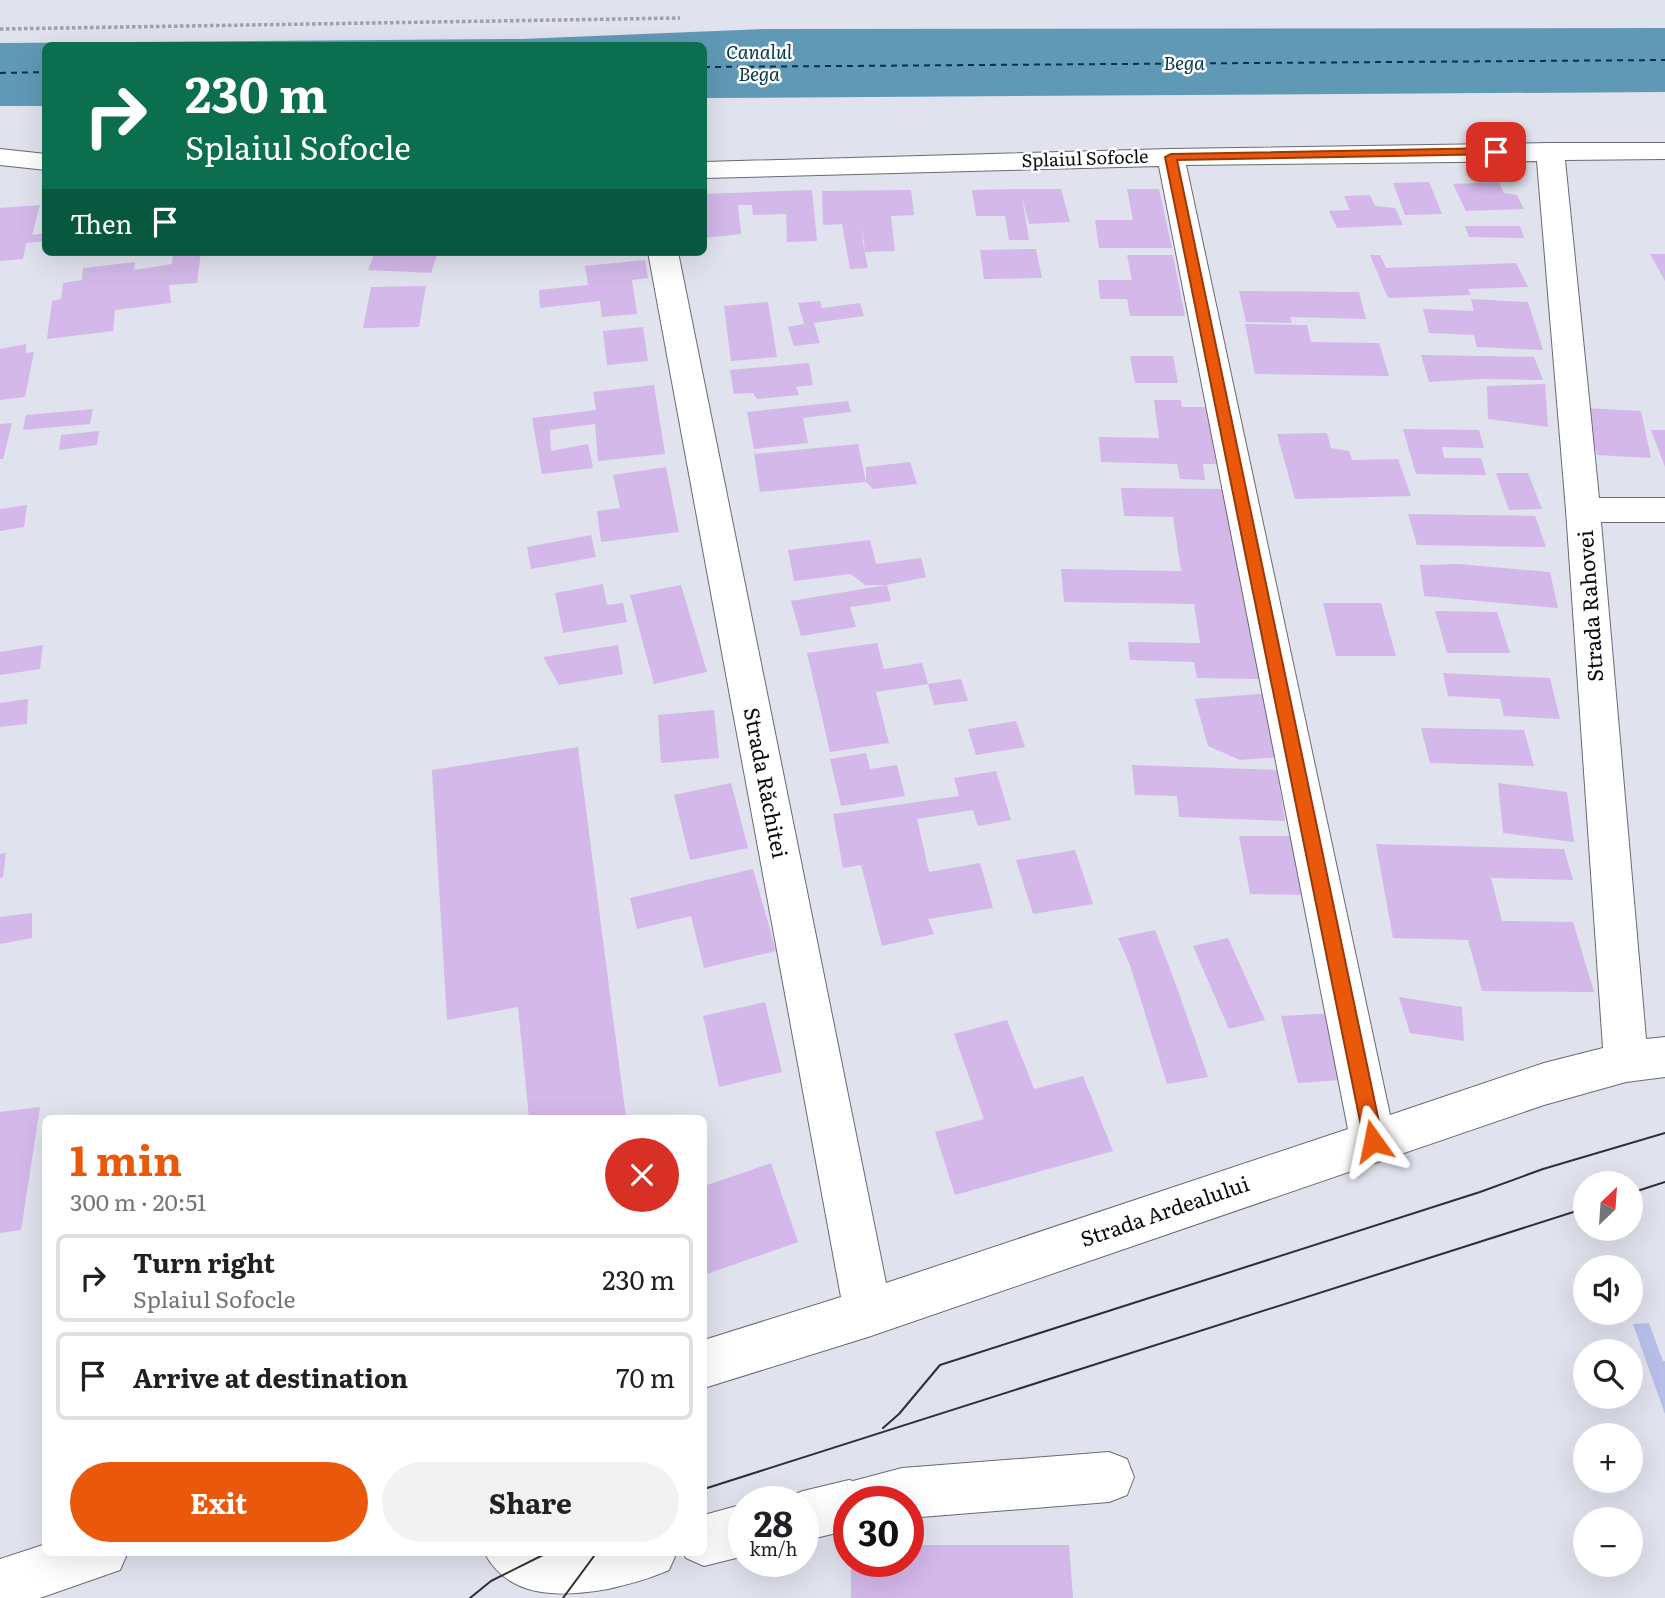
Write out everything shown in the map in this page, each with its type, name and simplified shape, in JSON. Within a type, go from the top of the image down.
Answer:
[{"type":"street","name":"Strada Rahovei","points":[[1550,151],[1583,510],[1646,1059]]},
{"type":"street","name":"Splaiul Sofocle","points":[[707,170],[1171,157],[1665,151]]},
{"type":"street","points":[[1171,157],[1373,1141]]},
{"type":"street","name":"Strada Răchitei","points":[[664,256],[867,1313]]},
{"type":"street","points":[[1583,510],[1665,510]]},
{"type":"street","name":"Strada Ardealului","points":[[707,1363],[867,1313],[1544,1084],[1646,1059]]},
{"type":"street","points":[[924,1491],[1109,1477]]},
{"type":"street","points":[[707,1539],[728,1534]]},
{"type":"street","points":[[0,1585],[90,1556]]},
{"type":"street","points":[[514,1556],[527,1568],[541,1574],[577,1570],[635,1556]]},
{"type":"path","points":[[0,29],[680,18]]},
{"type":"shaded area","points":[[1649,1323],[1665,1361],[1665,1414],[1643,1352],[1643,1339],[1638,1339],[1633,1325]]},
{"type":"water","name":"Canalul Bega","points":[[1665,28],[1665,92],[707,98],[707,42],[130,42],[522,39],[767,29]]},
{"type":"water","name":"Canalul Bega","points":[[0,43],[42,43],[42,106],[0,106]]},
{"type":"building","points":[[1429,182],[1442,214],[1405,215],[1393,183]]},
{"type":"building","points":[[1499,182],[1504,193],[1517,195],[1524,209],[1466,211],[1453,184]]},
{"type":"building","points":[[1061,189],[1070,222],[1029,224],[1022,197],[1029,240],[1009,240],[1005,216],[976,216],[972,190]]},
{"type":"building","points":[[1127,189],[1159,189],[1172,248],[1099,248],[1095,220],[1133,220]]},
{"type":"building","points":[[812,190],[817,241],[787,242],[786,214],[753,215],[752,205],[738,205],[741,234],[707,238],[707,194]]},
{"type":"building","points":[[911,190],[914,215],[891,216],[895,251],[865,252],[862,226],[863,243],[868,268],[850,269],[842,224],[823,225],[822,191]]},
{"type":"building","points":[[1370,195],[1375,206],[1395,208],[1403,225],[1337,228],[1329,211],[1350,210],[1344,196]]},
{"type":"building","points":[[40,205],[32,235],[42,234],[42,241],[26,243],[23,259],[0,261],[0,208]]},
{"type":"building","points":[[1465,226],[1520,226],[1524,238],[1469,237]]},
{"type":"building","points":[[1036,249],[1042,278],[984,279],[980,250]]},
{"type":"building","points":[[1650,254],[1665,254],[1665,281]]},
{"type":"building","points":[[1127,255],[1173,255],[1185,316],[1130,316],[1127,299],[1100,299],[1098,280],[1132,280]]},
{"type":"building","points":[[1370,255],[1380,255],[1386,268],[1516,263],[1528,287],[1468,289],[1471,295],[1388,298]]},
{"type":"building","points":[[173,256],[200,256],[197,283],[169,285],[171,303],[115,310],[113,331],[47,339],[52,301],[61,299],[63,283],[82,280],[83,268],[135,262],[134,270],[172,264]]},
{"type":"building","points":[[373,256],[437,256],[431,273],[368,270]]},
{"type":"building","points":[[645,260],[648,278],[632,280],[637,314],[602,317],[600,301],[540,308],[539,290],[588,285],[585,266]]},
{"type":"building","points":[[426,286],[419,327],[363,328],[371,287]]},
{"type":"building","points":[[1239,291],[1359,292],[1366,319],[1290,317],[1292,323],[1246,322]]},
{"type":"building","points":[[1471,299],[1528,302],[1543,350],[1477,347],[1474,335],[1429,333],[1423,309],[1474,311]]},
{"type":"building","points":[[820,301],[822,308],[860,303],[864,316],[814,323],[820,343],[794,346],[788,327],[804,324],[798,303]]},
{"type":"building","points":[[768,302],[777,357],[731,361],[724,306]]},
{"type":"building","points":[[1245,324],[1307,325],[1311,342],[1379,343],[1389,376],[1255,374]]},
{"type":"building","points":[[643,327],[648,361],[607,365],[603,331]]},
{"type":"building","points":[[26,344],[26,353],[34,352],[25,397],[0,400],[0,349]]},
{"type":"building","points":[[1421,355],[1534,357],[1543,380],[1429,382]]},
{"type":"building","points":[[1130,356],[1173,356],[1178,383],[1135,383]]},
{"type":"building","points":[[809,363],[813,385],[796,387],[799,395],[757,399],[753,393],[734,394],[730,370]]},
{"type":"building","points":[[1545,384],[1548,427],[1488,419],[1487,386]]},
{"type":"building","points":[[654,385],[665,454],[598,461],[595,424],[550,430],[551,451],[588,444],[593,468],[542,474],[532,418],[596,410],[593,392]]},
{"type":"building","points":[[1154,400],[1181,400],[1182,407],[1207,407],[1216,464],[1203,464],[1205,480],[1180,479],[1177,464],[1101,462],[1099,437],[1159,438]]},
{"type":"building","points":[[848,401],[851,412],[803,418],[808,443],[754,449],[747,412]]},
{"type":"building","points":[[1585,408],[1641,411],[1651,458],[1597,455]]},
{"type":"building","points":[[93,409],[90,424],[23,430],[26,415]]},
{"type":"building","points":[[12,423],[3,459],[0,459],[0,424]]},
{"type":"building","points":[[1403,429],[1479,430],[1484,448],[1442,447],[1444,458],[1481,458],[1486,475],[1416,474]]},
{"type":"building","points":[[1651,430],[1665,430],[1665,467]]},
{"type":"building","points":[[99,431],[97,445],[59,450],[61,435]]},
{"type":"building","points":[[1327,433],[1331,448],[1349,451],[1352,460],[1398,459],[1411,496],[1295,499],[1277,434]]},
{"type":"building","points":[[858,444],[866,482],[760,492],[754,454]]},
{"type":"building","points":[[910,462],[917,484],[873,489],[866,482],[866,467]]},
{"type":"building","points":[[666,467],[679,532],[601,542],[597,511],[620,508],[613,475]]},
{"type":"building","points":[[1496,473],[1528,473],[1542,509],[1509,510]]},
{"type":"building","points":[[1121,488],[1225,489],[1259,679],[1197,678],[1194,662],[1130,660],[1128,642],[1200,643],[1194,604],[1064,602],[1061,569],[1181,571],[1173,517],[1124,516]]},
{"type":"building","points":[[27,505],[24,527],[0,531],[0,509]]},
{"type":"building","points":[[1408,514],[1535,516],[1546,547],[1417,545]]},
{"type":"building","points":[[591,535],[596,557],[531,569],[527,547]]},
{"type":"building","points":[[870,540],[876,564],[921,558],[926,577],[887,585],[865,585],[851,574],[794,581],[788,550]]},
{"type":"building","points":[[1458,564],[1550,572],[1558,608],[1424,596],[1420,565]]},
{"type":"building","points":[[603,584],[607,605],[623,603],[627,622],[563,633],[555,593]]},
{"type":"building","points":[[681,585],[707,672],[654,684],[630,595]]},
{"type":"building","points":[[887,585],[891,601],[850,607],[856,627],[801,636],[791,601]]},
{"type":"building","points":[[1323,603],[1381,603],[1396,656],[1336,656]]},
{"type":"building","points":[[1435,611],[1497,612],[1510,653],[1447,653]]},
{"type":"building","points":[[877,643],[884,669],[922,663],[928,684],[876,692],[889,743],[830,752],[807,653]]},
{"type":"building","points":[[43,645],[40,669],[0,675],[0,652]]},
{"type":"building","points":[[618,645],[623,674],[559,685],[543,657]]},
{"type":"building","points":[[1443,673],[1550,678],[1560,719],[1504,716],[1500,699],[1448,696]]},
{"type":"building","points":[[961,679],[968,701],[934,705],[928,684]]},
{"type":"building","points":[[1272,693],[1292,756],[1240,760],[1208,746],[1195,699]]},
{"type":"building","points":[[28,699],[27,724],[0,727],[0,703]]},
{"type":"building","points":[[714,710],[719,758],[661,763],[658,715]]},
{"type":"building","points":[[1016,721],[1025,747],[976,755],[968,729]]},
{"type":"building","points":[[1421,728],[1524,730],[1534,766],[1430,763]]},
{"type":"building","points":[[578,747],[626,1115],[529,1115],[518,1007],[447,1020],[432,770]]},
{"type":"building","points":[[866,753],[870,769],[897,765],[905,796],[841,806],[830,759]]},
{"type":"building","points":[[1132,765],[1277,770],[1285,821],[1179,817],[1177,796],[1135,795]]},
{"type":"building","points":[[996,771],[1011,820],[978,826],[973,810],[917,819],[929,872],[980,863],[993,908],[928,919],[934,934],[882,946],[861,865],[843,868],[833,814],[959,796],[954,778]]},
{"type":"building","points":[[731,783],[748,848],[690,860],[674,795]]},
{"type":"building","points":[[1498,783],[1567,792],[1574,842],[1503,833]]},
{"type":"building","points":[[1239,836],[1292,836],[1304,895],[1250,894]]},
{"type":"building","points":[[1376,844],[1564,849],[1573,880],[1491,878],[1502,921],[1573,922],[1594,992],[1482,991],[1468,940],[1393,938]]},
{"type":"building","points":[[1075,850],[1093,904],[1033,914],[1016,860]]},
{"type":"building","points":[[6,853],[3,877],[0,878],[0,854]]},
{"type":"building","points":[[753,869],[776,951],[704,968],[691,916],[637,929],[630,898]]},
{"type":"building","points":[[32,913],[32,938],[0,944],[0,917]]},
{"type":"building","points":[[1155,930],[1208,1077],[1167,1084],[1130,965],[1118,938]]},
{"type":"building","points":[[1228,938],[1265,1020],[1229,1029],[1193,946]]},
{"type":"building","points":[[1399,997],[1462,1007],[1464,1041],[1410,1033]]},
{"type":"building","points":[[765,1002],[782,1072],[719,1087],[703,1016]]},
{"type":"building","points":[[1336,1013],[1354,1079],[1298,1083],[1281,1016]]},
{"type":"building","points":[[1007,1020],[1034,1089],[1083,1076],[1113,1151],[955,1195],[935,1132],[984,1119],[954,1034]]},
{"type":"building","points":[[40,1107],[21,1230],[0,1233],[0,1112]]},
{"type":"building","points":[[771,1163],[798,1242],[707,1274],[707,1185]]},
{"type":"building","points":[[924,1545],[1069,1545],[1073,1598],[851,1598],[851,1577],[924,1577]]},
{"type":"ferry route","points":[[707,67],[1665,60]]},
{"type":"ferry route","points":[[0,73],[42,72]]},
{"type":"tram line","points":[[883,1428],[899,1414],[940,1365],[1480,1192],[1543,1169],[1665,1133]]},
{"type":"tram line","points":[[1643,1189],[1665,1182]]},
{"type":"tram line","points":[[707,1488],[1573,1212]]},
{"type":"tram line","points":[[470,1598],[491,1581],[541,1556]]},
{"type":"tram line","points":[[563,1598],[594,1556]]},
{"type":"route","points":[[1373,1141],[1171,157],[1496,152]]},
{"type":"water label","name":"Bega","points":[[1184,63]]}]
